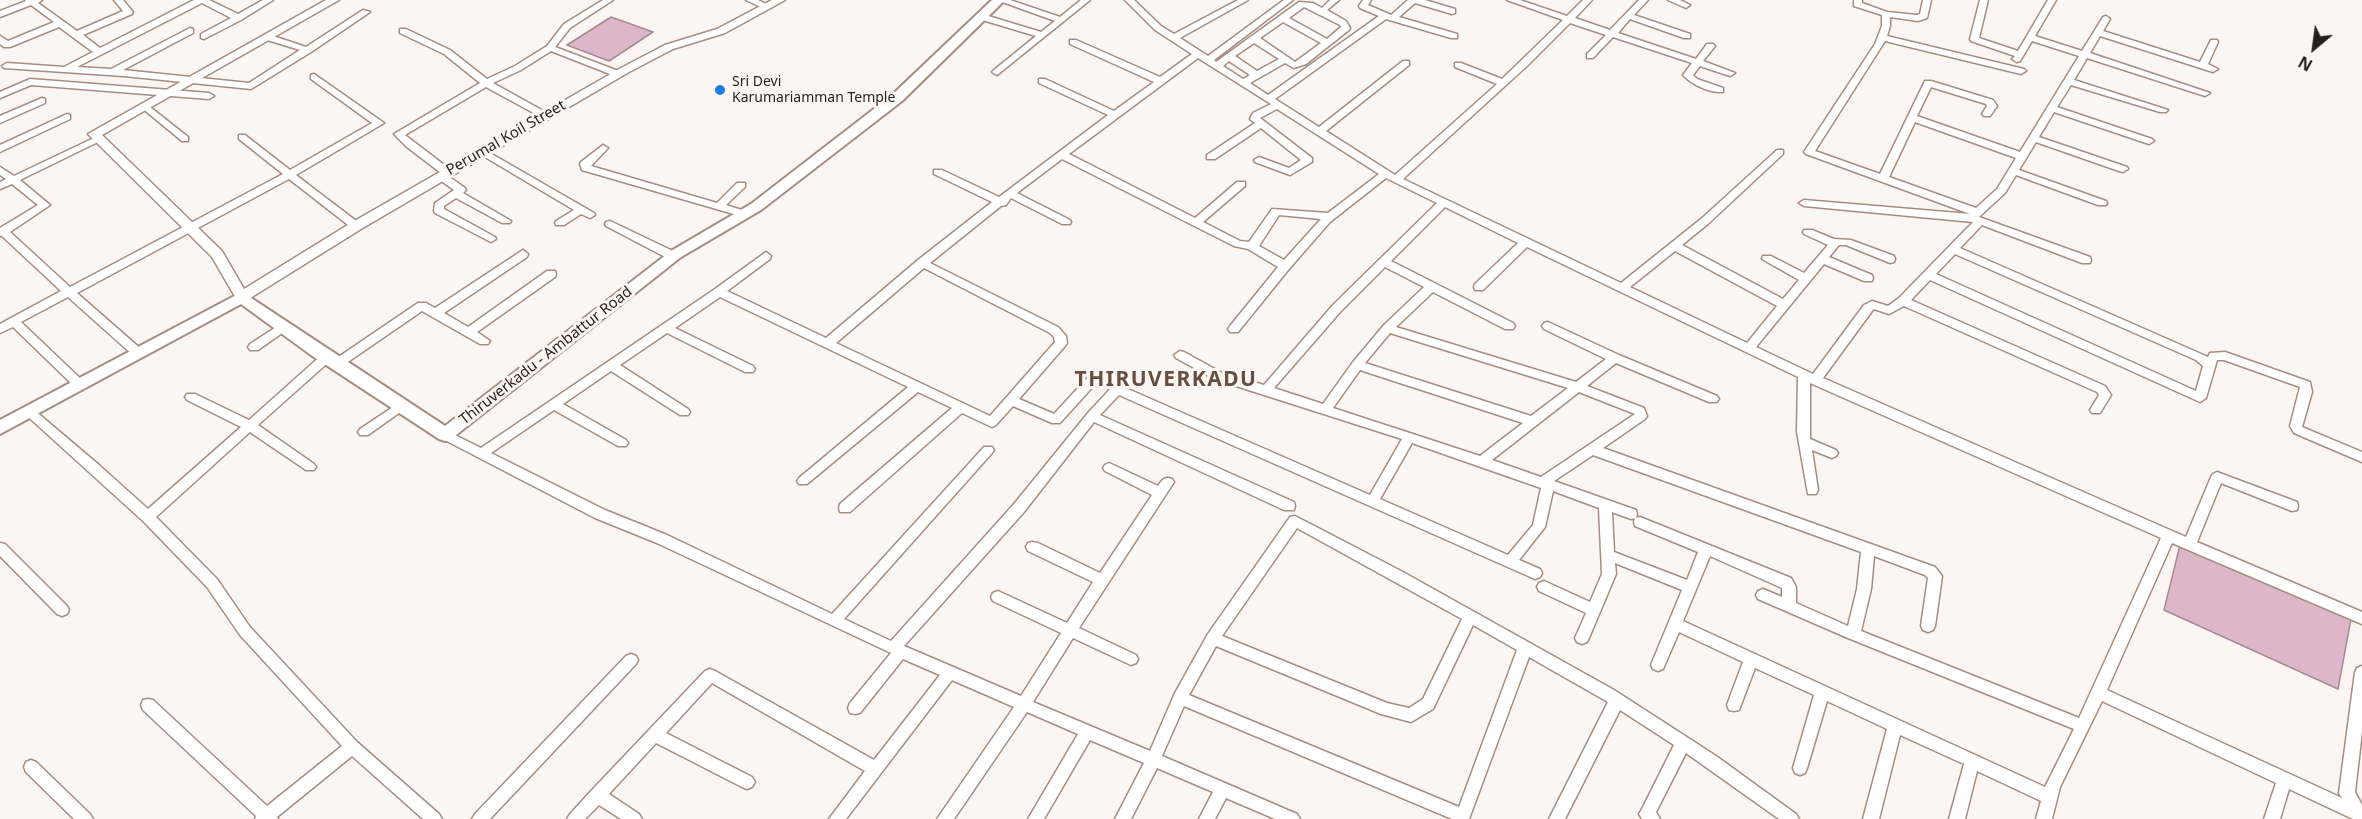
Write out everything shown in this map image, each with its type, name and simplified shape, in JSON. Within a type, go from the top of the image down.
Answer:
[{"type":"main road","name":"Thiruverkadu - Ambattur Road","points":[[242,297],[281,328],[445,435],[673,256],[744,214],[897,98],[1000,0]]},
{"type":"main road","points":[[1,426],[30,413],[242,297]]},
{"type":"street","points":[[76,35],[129,12],[118,0]]},
{"type":"street","points":[[65,70],[201,0],[238,18]]},
{"type":"street","points":[[204,36],[269,0]]},
{"type":"street","points":[[242,297],[217,254],[187,228],[94,134],[334,0]]},
{"type":"street","points":[[0,329],[290,174],[518,68],[550,48],[567,26],[609,0]]},
{"type":"street","points":[[750,0],[768,7]]},
{"type":"street","name":"Perumal Koil Street","points":[[242,297],[356,226],[618,74],[669,48],[721,31],[780,0]]},
{"type":"street","points":[[1000,0],[1061,20]]},
{"type":"street","points":[[997,72],[1086,0]]},
{"type":"street","points":[[1129,0],[1158,28],[1390,177],[1810,378],[2189,545],[2362,618]]},
{"type":"street","points":[[1173,38],[1244,0]]},
{"type":"street","points":[[1207,61],[1289,0]]},
{"type":"street","points":[[1326,8],[1335,0]]},
{"type":"street","points":[[1367,0],[1363,6],[1389,17],[1454,36]]},
{"type":"street","points":[[1259,160],[1290,172],[1308,159],[1260,124],[1255,117],[1273,102],[1414,0],[1452,11]]},
{"type":"street","points":[[1511,0],[1730,73]]},
{"type":"street","points":[[1234,329],[1285,266],[1329,217],[1390,177],[1503,83],[1588,0]]},
{"type":"street","points":[[1590,56],[1644,0]]},
{"type":"street","points":[[1672,0],[1686,5]]},
{"type":"street","points":[[1858,0],[1857,4],[1886,14],[1918,18],[1924,16],[1927,0]]},
{"type":"street","points":[[1984,0],[1974,39],[2019,54]]},
{"type":"street","points":[[1882,38],[2017,70],[2019,54],[2051,0]]},
{"type":"street","points":[[0,14],[33,1],[99,52]]},
{"type":"street","points":[[828,344],[922,263],[1160,81],[1207,61],[1230,57],[1300,5],[1306,4],[1343,23],[1345,30],[1299,64],[1294,65],[1255,39]]},
{"type":"street","points":[[7,66],[112,72],[189,81],[252,85],[366,12]]},
{"type":"street","points":[[1886,14],[1887,26],[1882,38],[1809,152],[1883,178],[2086,260]]},
{"type":"street","points":[[982,16],[1042,35]]},
{"type":"street","points":[[1629,16],[1687,36]]},
{"type":"street","points":[[1283,18],[1328,43]]},
{"type":"street","points":[[1812,490],[1804,442],[1802,400],[1810,378],[1872,305],[1889,310],[1904,302],[1953,249],[1976,217],[2001,191],[2106,19]]},
{"type":"street","points":[[0,39],[7,45],[60,23]]},
{"type":"street","points":[[112,72],[190,31]]},
{"type":"street","points":[[403,31],[447,52],[486,83],[544,115]]},
{"type":"street","points":[[2098,32],[2208,67],[2214,42]]},
{"type":"street","points":[[267,37],[308,50]]},
{"type":"street","points":[[2036,39],[2205,93]]},
{"type":"street","points":[[1073,42],[1160,81]]},
{"type":"street","points":[[1710,46],[1688,75],[1690,78],[1720,90]]},
{"type":"street","points":[[550,48],[618,74]]},
{"type":"street","points":[[1230,57],[1257,75]]},
{"type":"street","points":[[1242,83],[1285,60]]},
{"type":"street","points":[[1319,132],[1406,63]]},
{"type":"street","points":[[1458,65],[1503,83]]},
{"type":"street","points":[[314,77],[389,128],[461,188],[439,205],[438,210],[491,239]]},
{"type":"street","points":[[1883,178],[1930,78],[1990,102],[1992,106],[1987,114]]},
{"type":"street","points":[[1042,81],[1115,115]]},
{"type":"street","points":[[2068,81],[2163,110]]},
{"type":"street","points":[[0,96],[30,82],[209,96]]},
{"type":"street","points":[[0,120],[42,101]]},
{"type":"street","points":[[145,106],[185,139]]},
{"type":"street","points":[[2051,108],[2150,141]]},
{"type":"street","points":[[0,149],[67,117]]},
{"type":"street","points":[[1911,117],[2021,156]]},
{"type":"street","points":[[1211,157],[1260,124]]},
{"type":"street","points":[[242,136],[356,226]]},
{"type":"street","points":[[2033,138],[2123,169]]},
{"type":"street","points":[[0,186],[99,140]]},
{"type":"street","points":[[603,148],[585,164],[586,168],[744,214]]},
{"type":"street","points":[[483,152],[585,213],[560,223]]},
{"type":"street","points":[[1622,288],[1712,215],[1780,152]]},
{"type":"street","points":[[1063,155],[1227,240],[1251,246],[1285,266]]},
{"type":"street","points":[[0,170],[45,205],[1,232],[71,292],[100,322],[138,353]]},
{"type":"street","points":[[2013,171],[2102,203]]},
{"type":"street","points":[[938,172],[1002,203]]},
{"type":"street","points":[[1196,223],[1241,184]]},
{"type":"street","points":[[719,207],[741,186]]},
{"type":"street","points":[[456,194],[506,221]]},
{"type":"street","points":[[1012,195],[1066,222]]},
{"type":"street","points":[[1266,390],[1337,308],[1443,203]]},
{"type":"street","points":[[1804,203],[1976,217]]},
{"type":"street","points":[[1251,246],[1259,240],[1276,211],[1329,217]]},
{"type":"street","points":[[610,224],[673,256]]},
{"type":"street","points":[[1808,232],[1834,243]]},
{"type":"street","points":[[1479,287],[1525,242]]},
{"type":"street","points":[[1749,348],[1834,243],[1847,242],[1890,259]]},
{"type":"street","points":[[1675,246],[1783,304]]},
{"type":"street","points":[[1953,249],[2200,357],[2209,365]]},
{"type":"street","points":[[436,313],[523,254]]},
{"type":"street","points":[[482,453],[719,292],[766,256]]},
{"type":"street","points":[[1821,258],[1868,278]]},
{"type":"street","points":[[1767,259],[1805,278]]},
{"type":"street","points":[[1383,262],[1509,326]]},
{"type":"street","points":[[719,292],[992,422],[1060,344],[1060,336],[1054,330],[922,263]]},
{"type":"street","points":[[469,332],[551,274]]},
{"type":"street","points":[[1929,275],[2200,398],[2209,365],[2214,356],[2231,357],[2306,385],[2296,426],[2298,430],[2362,457]]},
{"type":"street","points":[[1325,410],[1357,365],[1388,328],[1431,287]]},
{"type":"street","points":[[1904,302],[2101,389],[2105,395],[2096,410]]},
{"type":"street","points":[[148,517],[250,426],[333,360],[418,307],[424,306],[484,341]]},
{"type":"street","points":[[14,322],[80,385]]},
{"type":"street","points":[[1548,326],[1615,358],[1713,399]]},
{"type":"street","points":[[254,347],[281,328]]},
{"type":"street","points":[[666,328],[749,369]]},
{"type":"street","points":[[1388,328],[1577,387],[1637,409],[1642,413],[1545,484],[1539,527],[1510,562]]},
{"type":"street","points":[[1180,355],[1218,376],[1482,461],[1605,505],[1786,582],[1789,587],[1789,605]]},
{"type":"street","points":[[1482,461],[1615,358]]},
{"type":"street","points":[[611,365],[684,412]]},
{"type":"street","points":[[1357,365],[1531,421]]},
{"type":"street","points":[[1011,399],[1056,420],[1093,379]]},
{"type":"street","points":[[803,482],[917,386]]},
{"type":"street","points":[[855,708],[897,649],[1019,508],[1092,416],[1116,390],[1120,389],[1535,573]]},
{"type":"street","points":[[191,397],[250,426],[310,467]]},
{"type":"street","points":[[554,404],[622,443]]},
{"type":"street","points":[[364,432],[402,405]]},
{"type":"street","points":[[845,508],[961,407]]},
{"type":"street","points":[[30,413],[148,517],[212,583],[245,631],[352,747],[434,819]]},
{"type":"street","points":[[1092,416],[1289,507]]},
{"type":"street","points":[[445,435],[600,514],[662,539],[834,621],[1292,819]]},
{"type":"street","points":[[1373,501],[1409,437]]},
{"type":"street","points":[[1804,442],[1832,453]]},
{"type":"street","points":[[834,621],[988,450]]},
{"type":"street","points":[[1591,450],[1934,573],[1928,626]]},
{"type":"street","points":[[945,819],[1024,704],[1102,580],[1164,488],[1108,468]]},
{"type":"street","points":[[2189,545],[2217,477],[2292,506]]},
{"type":"street","points":[[1582,638],[1609,574],[1605,505]]},
{"type":"street","points":[[1124,819],[1155,758],[1180,698],[1213,638],[1295,521],[1617,700],[1791,819]]},
{"type":"street","points":[[2044,819],[2053,786],[2099,693],[2169,536]]},
{"type":"street","points":[[1033,547],[1102,580]]},
{"type":"street","points":[[0,548],[62,610]]},
{"type":"street","points":[[1658,665],[1706,549]]},
{"type":"street","points":[[1853,634],[1864,589],[1868,550]]},
{"type":"street","points":[[1608,555],[1691,587]]},
{"type":"street","points":[[1544,587],[1594,610]]},
{"type":"street","points":[[1763,595],[1853,634],[2083,726]]},
{"type":"street","points":[[998,597],[1131,659]]},
{"type":"street","points":[[1213,638],[1386,709],[1412,715],[1428,704],[1470,617]]},
{"type":"street","points":[[1675,624],[2050,797]]},
{"type":"street","points":[[1180,698],[1466,817],[1525,648]]},
{"type":"street","points":[[480,819],[631,660]]},
{"type":"street","points":[[1734,705],[1751,660]]},
{"type":"street","points":[[837,819],[950,672]]},
{"type":"street","points":[[2361,814],[2348,793],[2362,672]]},
{"type":"street","points":[[575,819],[710,675],[876,769]]},
{"type":"street","points":[[1800,768],[1822,692]]},
{"type":"street","points":[[2099,693],[2361,814]]},
{"type":"street","points":[[1557,819],[1617,700]]},
{"type":"street","points":[[148,705],[267,818],[352,747]]},
{"type":"street","points":[[1871,819],[1894,726]]},
{"type":"street","points":[[1036,819],[1088,730]]},
{"type":"street","points":[[654,734],[747,782]]},
{"type":"street","points":[[1652,819],[1647,814],[1683,743]]},
{"type":"street","points":[[1957,819],[1972,761]]},
{"type":"street","points":[[31,767],[85,819]]},
{"type":"street","points":[[2272,819],[2285,779]]},
{"type":"street","points":[[1207,819],[1223,788]]},
{"type":"street","points":[[597,795],[634,819]]},
{"type":"shaded area","points":[[611,17],[653,32],[609,61],[567,45]]},
{"type":"shaded area","points":[[2180,545],[2351,619],[2338,689],[2164,610]]},
{"type":"place","name":"Sri Devi Karumariamman Temple","points":[[720,90]]},
{"type":"district","name":"THIRUVERKADU","points":[[1166,380]]}]
